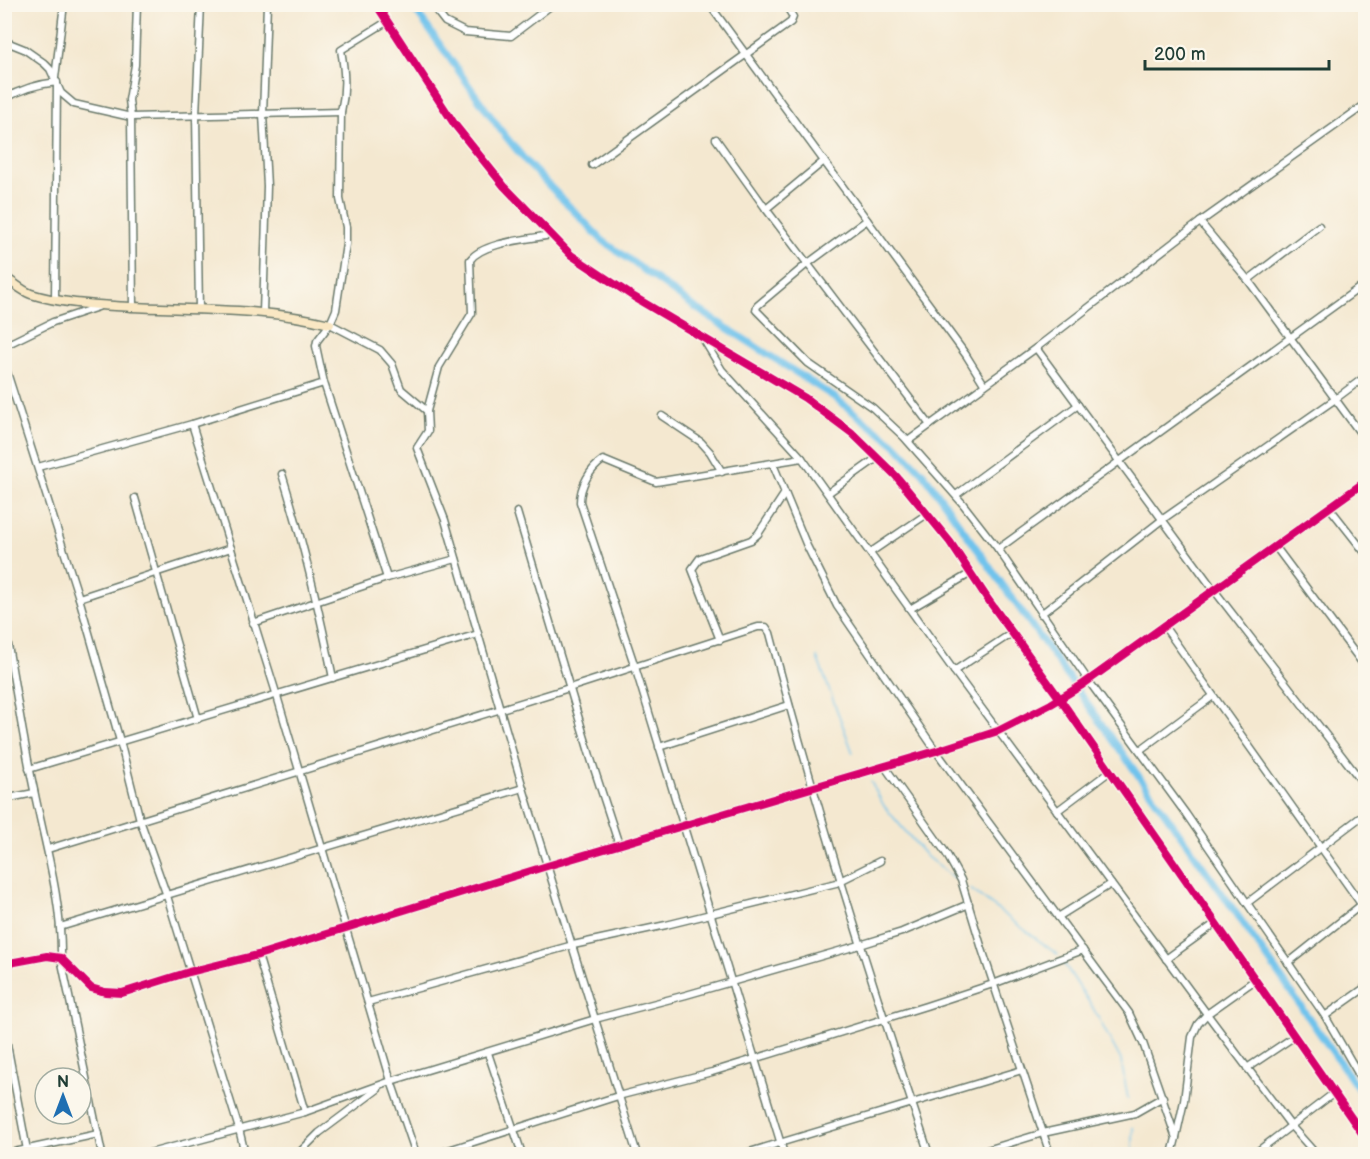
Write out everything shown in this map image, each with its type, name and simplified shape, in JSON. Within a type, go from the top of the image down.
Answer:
[{"type":"main road","points":[[4,277],[29,293],[55,300],[133,307],[263,313],[312,319],[330,324]]},
{"type":"street","points":[[55,300],[56,80],[64,4]]},
{"type":"street","points":[[133,307],[129,100],[135,65],[137,4]]},
{"type":"street","points":[[199,310],[196,115],[201,4]]},
{"type":"street","points":[[263,313],[267,186],[263,114],[267,4]]},
{"type":"street","points":[[376,4],[455,124],[504,186],[551,235],[580,261],[634,297],[805,398],[852,433],[896,476],[950,542],[1012,633],[1063,697],[1109,772],[1365,1138]]},
{"type":"street","points":[[431,4],[444,22],[465,32],[511,36],[553,4]]},
{"type":"street","points":[[709,4],[966,356],[984,384]]},
{"type":"street","points":[[592,165],[791,22],[793,17],[785,4]]},
{"type":"street","points":[[387,578],[324,383],[316,346],[317,341],[330,324],[338,302],[346,235],[340,199],[341,112],[345,76],[341,50],[388,21]]},
{"type":"street","points":[[4,41],[24,49],[44,63],[56,80],[61,93],[74,104],[131,117],[341,112]]},
{"type":"street","points":[[4,99],[14,93],[56,80]]},
{"type":"street","points":[[908,441],[1036,348],[1200,222],[1365,104]]},
{"type":"street","points":[[716,139],[807,264],[930,425]]},
{"type":"street","points":[[766,209],[824,161]]},
{"type":"street","points":[[867,220],[807,264],[757,306],[756,310],[808,363],[873,408],[908,441],[956,495],[998,549],[1085,683],[1140,750],[1247,903],[1325,1016],[1365,1087]]},
{"type":"street","points":[[1200,222],[1248,280],[1365,441]]},
{"type":"street","points":[[1248,280],[1319,226]]},
{"type":"street","points":[[551,235],[479,251],[470,260],[472,313],[439,367],[427,411],[428,430],[417,448],[444,520],[547,866],[637,1155]]},
{"type":"street","points":[[998,549],[1365,282]]},
{"type":"street","points":[[4,346],[53,321],[102,305]]},
{"type":"street","points":[[330,324],[380,350],[392,364],[401,389],[427,411]]},
{"type":"street","points":[[4,328],[4,334]]},
{"type":"street","points":[[702,336],[722,370],[802,458],[998,731],[1247,1068],[1316,1155]]},
{"type":"street","points":[[1036,348],[1365,788]]},
{"type":"street","points":[[4,363],[79,598],[140,820],[166,896],[239,1129],[245,1155]]},
{"type":"street","points":[[1041,614],[1163,519],[1365,376]]},
{"type":"street","points":[[38,467],[192,424],[324,383]]},
{"type":"street","points":[[956,495],[1078,405]]},
{"type":"street","points":[[662,416],[701,442],[722,472]]},
{"type":"street","points":[[192,424],[254,622],[391,1081],[416,1155]]},
{"type":"street","points":[[784,1155],[635,667],[580,502],[580,492],[597,465],[603,460],[656,482],[802,458]]},
{"type":"street","points":[[828,493],[877,458]]},
{"type":"street","points":[[773,464],[807,546],[837,606],[936,751],[1129,1014],[1143,1043],[1176,1138]]},
{"type":"street","points":[[282,474],[299,527],[333,678]]},
{"type":"street","points":[[4,964],[48,956],[61,958],[92,988],[105,992],[122,993],[189,972],[258,955],[998,731],[1085,683],[1365,481]]},
{"type":"street","points":[[720,640],[693,569],[695,562],[700,558],[751,540],[758,534],[785,493]]},
{"type":"street","points":[[135,498],[198,719]]},
{"type":"street","points":[[1329,507],[1365,554]]},
{"type":"street","points":[[517,512],[619,845]]},
{"type":"street","points":[[871,552],[927,514]]},
{"type":"street","points":[[1275,546],[1365,668]]},
{"type":"street","points":[[79,598],[231,548]]},
{"type":"street","points":[[254,622],[387,578],[456,559]]},
{"type":"street","points":[[910,609],[970,573]]},
{"type":"street","points":[[4,622],[29,769],[48,849],[60,927],[61,958],[102,1155]]},
{"type":"street","points":[[1164,626],[1363,908],[1288,963]]},
{"type":"street","points":[[48,849],[570,688],[758,627],[766,627],[770,633],[860,945],[929,1155]]},
{"type":"street","points":[[954,671],[1012,633]]},
{"type":"street","points":[[29,769],[478,634]]},
{"type":"street","points":[[1140,750],[1213,696]]},
{"type":"street","points":[[659,747],[789,705]]},
{"type":"street","points":[[885,767],[946,853],[961,880],[1050,1155]]},
{"type":"street","points":[[1057,811],[1109,772]]},
{"type":"street","points":[[60,927],[524,788]]},
{"type":"street","points":[[4,799],[34,793]]},
{"type":"street","points":[[1247,903],[1365,813]]},
{"type":"street","points":[[368,1002],[573,945],[842,881],[879,861]]},
{"type":"street","points":[[1058,917],[1111,884]]},
{"type":"street","points":[[146,1155],[305,1112],[391,1081],[595,1019],[860,945],[902,932],[969,904]]},
{"type":"street","points":[[1167,959],[1216,923]]},
{"type":"street","points":[[436,1155],[618,1096],[712,1072],[883,1019],[993,984],[1083,950]]},
{"type":"street","points":[[258,955],[305,1112]]},
{"type":"street","points":[[1172,1155],[1184,1101],[1192,1037],[1198,1024],[1207,1014],[1256,980]]},
{"type":"street","points":[[1325,1016],[1365,987]]},
{"type":"street","points":[[4,1029],[27,1150]]},
{"type":"street","points":[[1247,1068],[1295,1036]]},
{"type":"street","points":[[488,1053],[522,1155]]},
{"type":"street","points":[[743,1155],[1022,1070]]},
{"type":"street","points":[[1358,1075],[1365,1070]]},
{"type":"street","points":[[298,1155],[319,1133],[346,1115],[371,1093],[391,1081]]},
{"type":"street","points":[[1254,1155],[1334,1093]]},
{"type":"street","points":[[974,1155],[1043,1133],[1135,1113],[1163,1097]]},
{"type":"street","points":[[5,1155],[98,1134]]},
{"type":"waterway","points":[[411,4],[502,132],[530,166],[602,240],[696,308],[834,397],[897,446],[923,473],[1366,1100]]},
{"type":"waterway","points":[[817,657],[853,753]]},
{"type":"waterway","points":[[871,782],[884,806],[927,857],[954,878]]},
{"type":"waterway","points":[[969,888],[1058,955]]},
{"type":"waterway","points":[[1063,962],[1093,1008],[1121,1060],[1128,1099]]},
{"type":"waterway","points":[[1133,1127],[1133,1154]]},
{"type":"cycle path","points":[[376,4],[455,125],[504,186],[571,255],[634,297],[805,398],[852,433],[896,476],[950,542],[1366,1139]]},
{"type":"cycle path","points":[[4,964],[47,956],[61,958],[91,988],[122,993],[189,972],[258,955],[998,731],[1082,685],[1366,481]]}]
